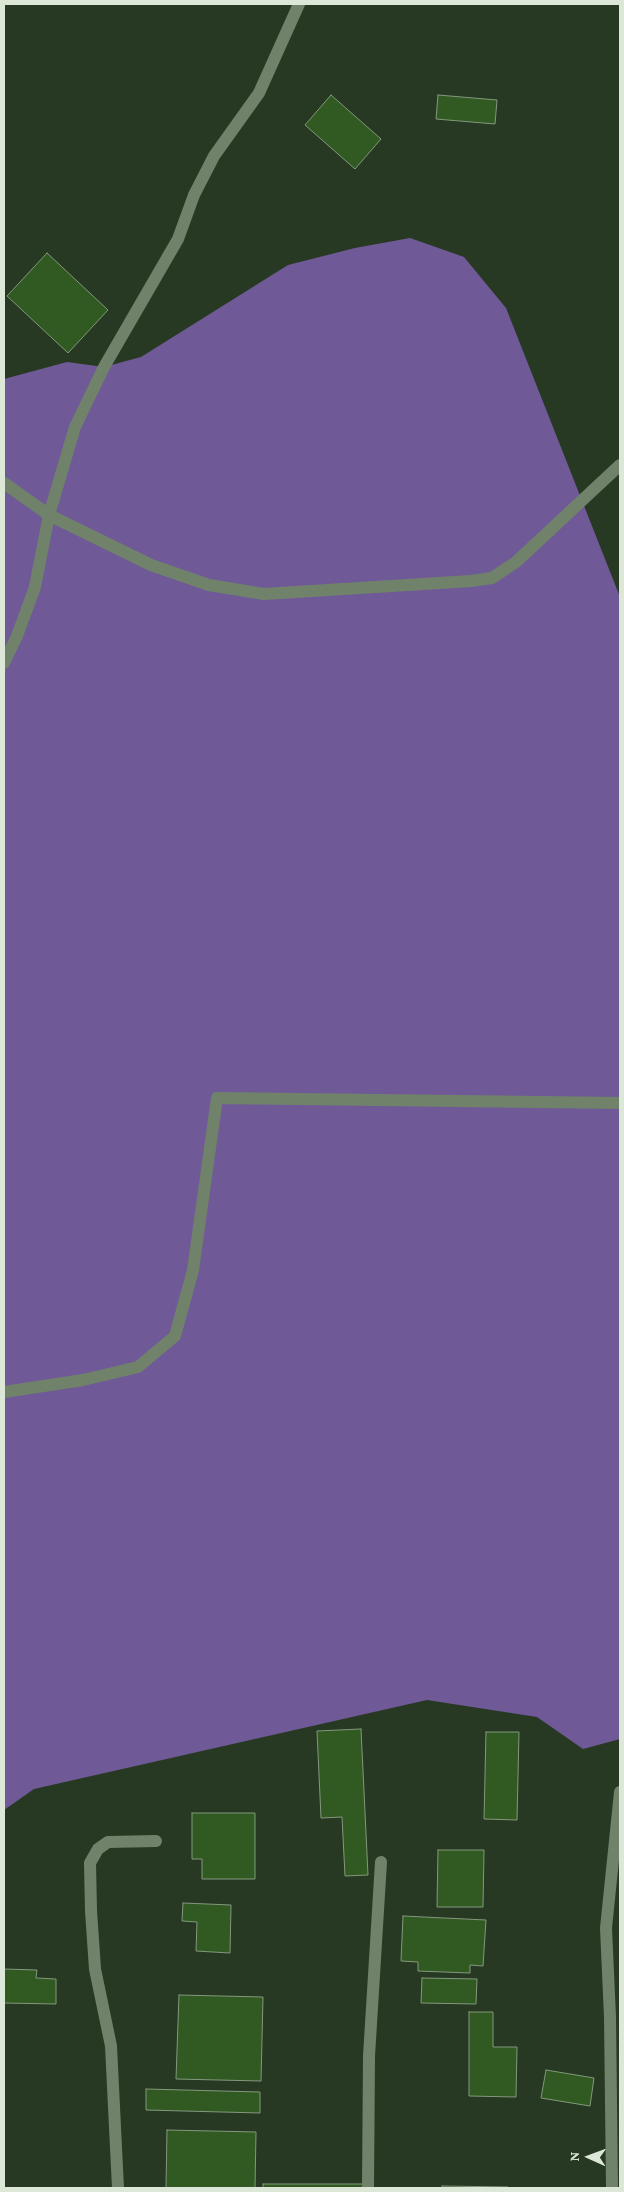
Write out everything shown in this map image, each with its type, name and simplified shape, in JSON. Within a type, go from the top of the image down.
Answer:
[{"type":"street","points":[[4,663],[17,636],[36,587],[49,515],[74,427],[104,367],[178,239],[194,195],[214,156],[259,93],[299,4]]},
{"type":"street","points":[[4,483],[49,515],[150,565],[209,585],[264,594],[471,581],[492,578],[516,562],[620,465]]},
{"type":"street","points":[[4,1392],[84,1380],[138,1367],[174,1336],[193,1270],[217,1098],[620,1104]]},
{"type":"street","points":[[612,2188],[610,2016],[606,1928],[620,1792]]},
{"type":"street","points":[[118,2188],[111,2046],[95,1969],[90,1863],[98,1849],[108,1842],[156,1840]]},
{"type":"street","points":[[368,2188],[369,2056],[381,1862]]},
{"type":"shaded area","points":[[410,238],[464,257],[506,308],[620,597],[620,1739],[583,1749],[537,1717],[427,1700],[34,1789],[4,1810],[4,379],[67,362],[104,367],[141,357],[288,265],[355,248]]},
{"type":"building","points":[[331,95],[381,139],[355,169],[305,125]]},
{"type":"building","points":[[438,95],[497,100],[495,124],[436,119]]},
{"type":"building","points":[[47,253],[108,310],[68,353],[7,296]]},
{"type":"building","points":[[361,1729],[368,1875],[345,1876],[342,1817],[321,1818],[317,1731]]},
{"type":"building","points":[[486,1732],[519,1732],[517,1820],[484,1819]]},
{"type":"building","points":[[192,1813],[255,1813],[255,1879],[202,1879],[202,1859],[192,1859]]},
{"type":"building","points":[[438,1850],[484,1850],[483,1907],[437,1907]]},
{"type":"building","points":[[183,1903],[231,1905],[230,1953],[196,1951],[197,1922],[182,1921]]},
{"type":"building","points":[[403,1916],[486,1920],[483,1966],[470,1965],[470,1973],[418,1971],[418,1962],[401,1961]]},
{"type":"building","points":[[4,1969],[37,1970],[36,1978],[56,1979],[56,2004],[4,2003]]},
{"type":"building","points":[[422,1978],[477,1979],[476,2004],[421,2003]]},
{"type":"building","points":[[179,1995],[263,1997],[261,2081],[176,2079]]},
{"type":"building","points":[[469,2012],[493,2012],[493,2047],[517,2047],[516,2097],[469,2096]]},
{"type":"building","points":[[546,2070],[594,2078],[590,2106],[541,2098]]},
{"type":"building","points":[[146,2089],[260,2092],[260,2113],[146,2110]]},
{"type":"building","points":[[167,2130],[256,2132],[255,2188],[166,2188]]},
{"type":"building","points":[[263,2184],[364,2184],[364,2188],[263,2188]]},
{"type":"building","points":[[442,2186],[508,2187],[508,2188],[442,2188]]}]
